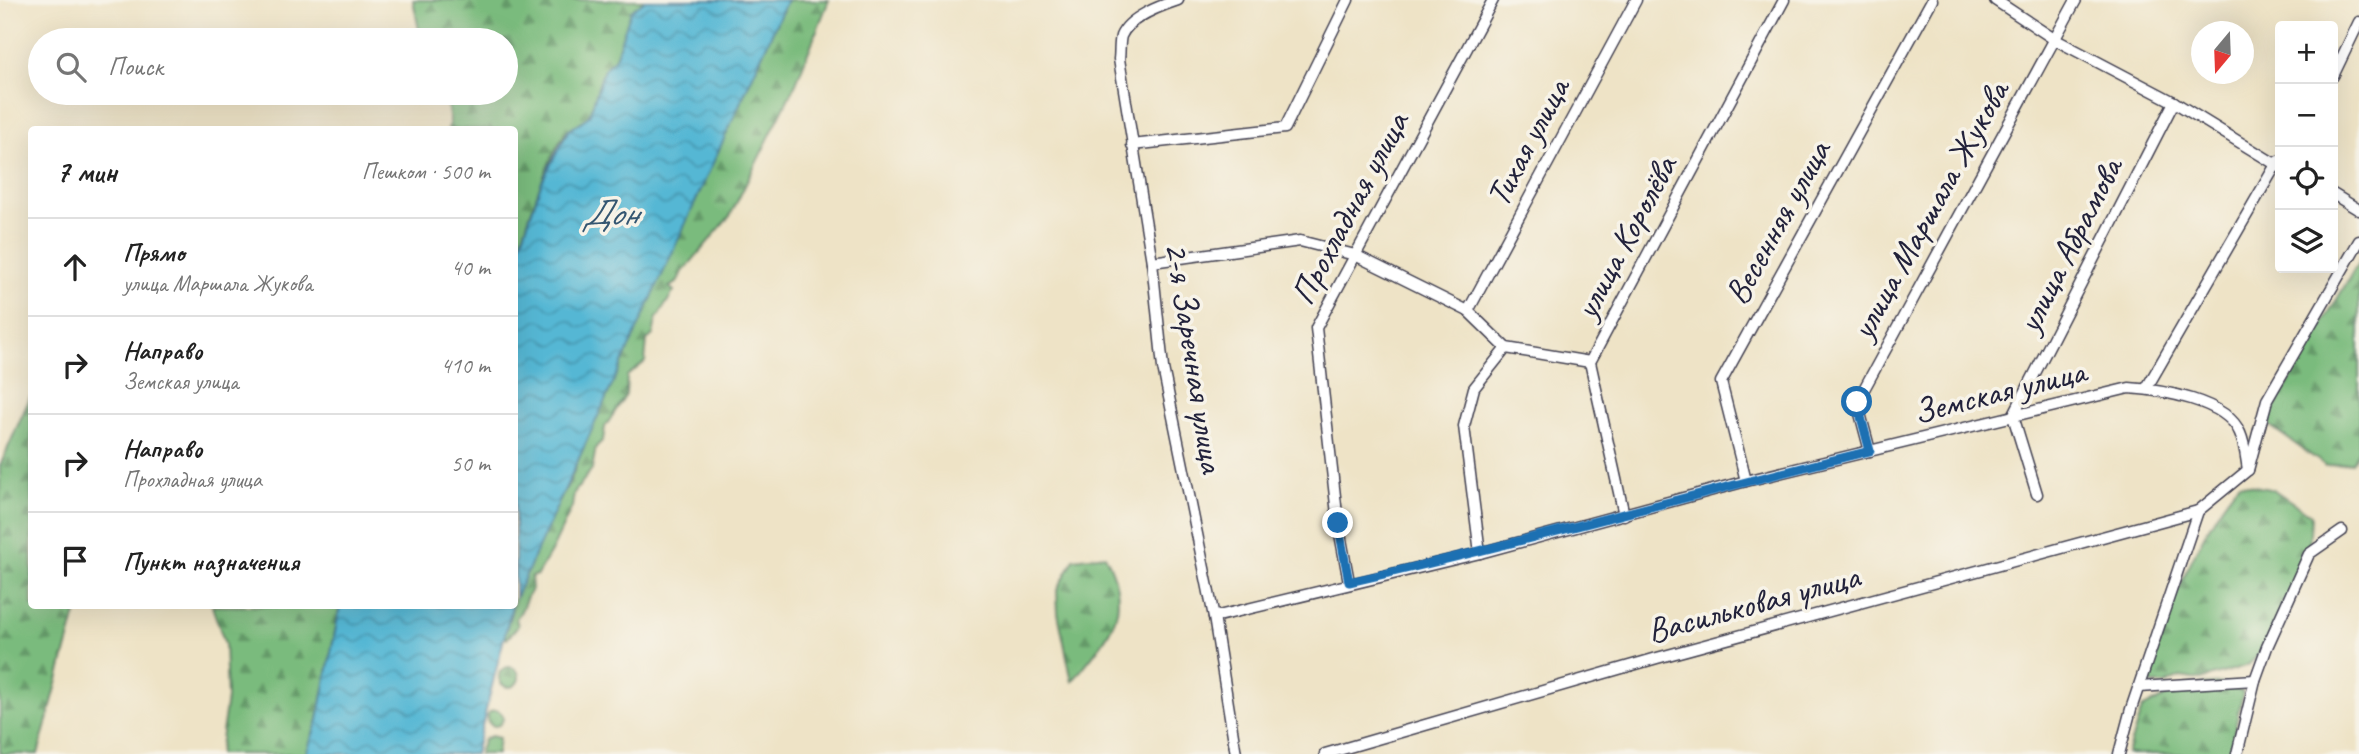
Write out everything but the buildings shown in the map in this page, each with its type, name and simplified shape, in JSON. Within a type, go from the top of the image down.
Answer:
[{"type":"street","name":"2-я Заречная улица","points":[[1178,0],[1155,8],[1136,20],[1121,35],[1119,59],[1152,262],[1163,368],[1214,617],[1236,754]]},
{"type":"street","points":[[1132,145],[1285,128],[1349,0]]},
{"type":"street","name":"Прохладная улица","points":[[1349,582],[1338,523],[1316,328],[1493,0]]},
{"type":"street","name":"Тихая улица","points":[[1468,311],[1636,0]]},
{"type":"street","name":"улица Королёва","points":[[1623,515],[1590,362],[1784,0]]},
{"type":"street","name":"Весенняя улица","points":[[1746,481],[1721,382],[1932,0]]},
{"type":"street","points":[[1995,0],[2054,39],[2174,102],[2275,162]]},
{"type":"street","name":"улица Маршала Жукова","points":[[1870,451],[1857,402],[2076,0]]},
{"type":"street","points":[[2338,66],[2359,22]]},
{"type":"street","name":"улица Абрамова","points":[[2013,416],[2174,102]]},
{"type":"street","points":[[2147,389],[2275,169]]},
{"type":"street","points":[[2338,197],[2359,210]]},
{"type":"street","points":[[1152,262],[1300,241],[1355,256],[1468,311],[1506,348],[1590,362]]},
{"type":"street","points":[[2119,754],[2138,687],[2198,511],[2248,470],[2267,400],[2359,242]]},
{"type":"street","points":[[1480,553],[1464,426],[1474,388],[1506,348]]},
{"type":"street","name":"Земская улица","points":[[1214,617],[1349,582],[1480,553],[1746,481],[2129,388],[2147,389],[2216,406],[2240,431],[2248,470]]},
{"type":"street","points":[[2013,416],[2037,494]]},
{"type":"street","name":"Васильковая улица","points":[[1325,754],[1657,658],[2198,511]]},
{"type":"street","points":[[2237,754],[2255,680],[2309,554],[2342,531]]},
{"type":"street","points":[[2138,687],[2255,680]]},
{"type":"street","points":[[2241,738],[2244,754]]},
{"type":"green space","points":[[413,0],[645,0],[630,18],[615,58],[602,78],[589,117],[567,132],[559,143],[537,194],[518,252],[518,126],[449,126],[447,105],[518,105],[518,28],[419,28]]},
{"type":"green space","points":[[787,0],[829,0],[796,83],[730,216],[681,274],[677,283],[669,287],[674,291],[656,320],[653,335],[647,340],[645,362],[627,376],[626,395],[605,427],[603,440],[596,447],[592,469],[574,493],[572,507],[552,550],[537,575],[531,577],[532,589],[516,618],[518,626],[507,639],[504,636],[512,609],[518,609],[518,588],[522,574],[571,479],[590,430]]},
{"type":"green space","points":[[2359,261],[2359,449],[2352,462],[2326,466],[2269,425],[2272,412]]},
{"type":"green space","points":[[28,402],[28,609],[77,609],[38,754],[0,754],[0,466]]},
{"type":"green space","points":[[2240,483],[2274,490],[2311,515],[2309,554],[2267,647],[2248,665],[2200,680],[2180,677],[2165,684],[2150,684],[2161,636],[2183,578],[2212,522]]},
{"type":"green space","points":[[1105,555],[1118,593],[1117,609],[1106,637],[1072,682],[1058,613],[1057,590],[1074,559]]},
{"type":"green space","points":[[213,609],[339,609],[318,720],[306,754],[219,754],[227,698],[225,644]]},
{"type":"green space","points":[[505,667],[513,667],[519,677],[513,687],[505,687],[499,681],[499,673]]},
{"type":"green space","points":[[2224,683],[2243,692],[2229,754],[2127,754],[2142,709],[2185,686]]},
{"type":"green space","points":[[492,710],[498,710],[503,718],[501,724],[492,726],[487,721],[487,715]]},
{"type":"green space","points":[[491,736],[499,738],[497,754],[479,754],[484,739]]},
{"type":"water","name":"Дон","points":[[645,0],[787,0],[518,592],[518,252],[542,181],[568,131],[589,116],[604,69],[615,58],[631,11]]},
{"type":"water","points":[[339,609],[511,609],[475,754],[306,754],[318,720]]},
{"type":"route","points":[[1338,523],[1349,582],[1480,553],[1746,481],[1870,451],[1857,402]]}]
